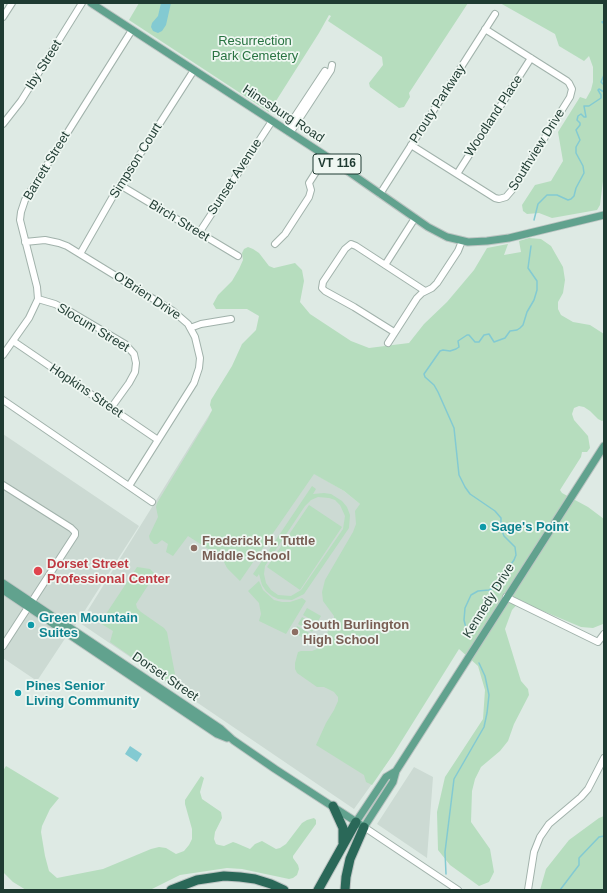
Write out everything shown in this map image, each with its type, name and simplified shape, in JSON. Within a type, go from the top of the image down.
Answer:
[{"type":"highway","points":[[333,806],[344,831],[341,848]]},
{"type":"highway","points":[[318,890],[356,822]]},
{"type":"highway","points":[[345,890],[348,862],[364,827]]},
{"type":"highway","points":[[171,890],[197,880],[211,877],[230,876],[261,881],[284,890]]},
{"type":"main road","name":"Hinesburg Road","points":[[91,3],[326,156],[437,233],[452,239],[481,242],[509,238],[604,215]]},
{"type":"main road","name":"Kennedy Drive","points":[[364,827],[393,782],[396,770],[604,446]]},
{"type":"main road","name":"Dorset Street","points":[[3,583],[30,604],[221,729],[233,740],[364,827]]},
{"type":"main road","name":"Dorset Street","points":[[3,590],[30,604]]},
{"type":"main road","name":"Kennedy Drive","points":[[356,822],[386,777],[396,770]]},
{"type":"street","points":[[3,17],[12,3]]},
{"type":"street","name":"Iby Street","points":[[3,124],[21,101],[82,3]]},
{"type":"street","name":"Prouty Parkway","points":[[380,194],[495,14]]},
{"type":"street","points":[[485,29],[531,58]]},
{"type":"street","name":"Barrett Street","points":[[38,299],[37,287],[20,220],[25,200],[132,30]]},
{"type":"street","name":"Southview Drive","points":[[411,145],[495,198],[499,199],[506,197],[512,190],[570,97],[572,89],[567,81],[531,58]]},
{"type":"street","name":"Woodland Place","points":[[457,174],[531,58]]},
{"type":"street","points":[[332,64],[331,70],[288,131],[328,68],[332,64]]},
{"type":"street","name":"Simpson Court","points":[[80,254],[120,185],[194,70]]},
{"type":"street","name":"Sunset Avenue","points":[[199,233],[272,121]]},
{"type":"street","points":[[275,244],[285,234],[309,197],[311,190],[309,183],[326,156]]},
{"type":"street","name":"Birch Street","points":[[120,185],[238,256]]},
{"type":"street","points":[[385,264],[415,218]]},
{"type":"street","name":"O'Brien Drive","points":[[25,242],[40,240],[64,244],[173,311],[183,319],[195,336],[200,363],[198,374],[192,388],[129,486]]},
{"type":"street","points":[[388,343],[415,299],[437,283],[458,251],[462,241]]},
{"type":"street","points":[[394,332],[325,291],[321,286],[341,254],[349,245],[356,246],[425,291]]},
{"type":"street","points":[[3,355],[29,318],[38,299]]},
{"type":"street","name":"Slocum Street","points":[[38,299],[55,304],[71,312],[125,344],[134,354],[136,363],[135,372],[129,384],[111,408]]},
{"type":"street","points":[[190,328],[201,324],[231,319]]},
{"type":"street","name":"Hopkins Street","points":[[13,341],[158,440]]},
{"type":"street","points":[[3,400],[152,502]]},
{"type":"street","points":[[3,485],[75,532],[74,537],[3,646]]},
{"type":"street","points":[[506,597],[601,644],[604,634]]},
{"type":"street","points":[[528,890],[534,852],[540,837],[549,824],[584,793],[604,758]]},
{"type":"street","name":"Dorset Street","points":[[364,827],[458,890]]},
{"type":"shaded area","name":"South Burlington High School","points":[[211,412],[344,491],[374,515],[394,753],[354,809],[80,623]]},
{"type":"shaded area","points":[[3,434],[139,526],[75,626],[3,578]]},
{"type":"shaded area","points":[[3,595],[66,637],[37,681],[3,658]]},
{"type":"shaded area","points":[[414,767],[433,777],[427,858],[377,824]]},
{"type":"green space","name":"Resurrection Park Cemetery","points":[[139,3],[468,3],[409,93],[410,97],[404,107],[399,108],[370,87],[369,83],[383,65],[382,57],[328,21],[331,16],[329,15],[269,112],[129,20]]},
{"type":"green space","points":[[500,3],[604,3],[604,173],[600,205],[597,210],[552,218],[539,213],[527,214],[523,211],[522,205],[535,185],[551,181],[563,161],[558,132],[580,97],[586,99],[591,90],[593,82],[593,67],[589,56],[584,61],[559,46],[555,34]]},
{"type":"green space","points":[[529,238],[541,239],[551,246],[563,267],[565,280],[563,293],[558,302],[558,309],[561,315],[573,322],[590,325],[604,334],[604,420],[602,421],[598,419],[584,407],[579,406],[574,408],[572,414],[574,420],[588,436],[590,448],[587,452],[582,452],[581,457],[560,490],[562,493],[588,507],[604,519],[604,622],[603,624],[593,628],[581,627],[531,606],[521,600],[512,610],[505,629],[521,681],[528,689],[529,695],[514,724],[508,741],[500,751],[481,767],[475,779],[472,791],[471,822],[490,849],[494,872],[489,882],[479,886],[450,865],[438,850],[437,812],[445,777],[483,719],[485,690],[478,666],[459,649],[394,753],[372,785],[366,782],[364,775],[316,745],[334,710],[338,697],[334,692],[324,687],[317,687],[297,673],[295,663],[298,652],[317,649],[334,622],[334,616],[323,601],[322,592],[325,580],[353,532],[356,524],[355,511],[360,504],[344,491],[314,474],[240,581],[227,568],[222,558],[188,536],[173,556],[166,552],[168,544],[162,540],[157,544],[154,544],[150,540],[149,536],[158,517],[156,507],[157,503],[208,419],[212,410],[210,405],[211,400],[232,366],[242,344],[256,330],[259,316],[247,309],[216,309],[213,304],[218,295],[232,281],[239,269],[243,260],[242,253],[244,249],[248,247],[253,249],[259,253],[269,266],[274,268],[295,263],[302,270],[304,281],[300,302],[310,314],[351,341],[369,348],[409,343],[424,324],[447,302],[474,270],[487,248],[508,244],[504,255],[521,252],[519,241]]},
{"type":"green space","points":[[312,486],[316,489],[313,494],[331,494],[342,501],[347,507],[350,515],[349,528],[304,594],[292,600],[278,599],[266,591],[262,585],[259,574],[257,577],[253,574]],"holes":[[[318,497],[335,500],[340,505],[345,516],[343,529],[301,590],[291,596],[278,595],[271,590],[266,583],[264,574],[265,566],[305,506],[311,500]]]},
{"type":"green space","points":[[309,505],[342,527],[300,590],[267,567]]},
{"type":"green space","points":[[137,567],[150,569],[154,573],[154,576],[136,604],[137,608],[141,612],[164,628],[167,632],[175,674],[169,683],[110,642],[113,631],[100,623]]},
{"type":"green space","points":[[259,581],[263,590],[274,600],[290,602],[302,598],[306,601],[286,634],[259,621],[261,614],[259,603],[248,591]]},
{"type":"green space","points":[[307,608],[321,616],[317,623],[303,615]]},
{"type":"green space","points":[[302,617],[316,625],[312,632],[298,624]]},
{"type":"green space","points":[[297,626],[311,634],[307,640],[293,632]]},
{"type":"green space","points":[[6,766],[59,798],[50,809],[42,826],[41,832],[49,871],[57,878],[103,869],[159,847],[166,848],[176,854],[184,851],[192,839],[192,829],[185,800],[201,776],[204,778],[200,792],[202,799],[221,812],[222,818],[215,832],[214,839],[216,844],[224,846],[233,842],[250,849],[255,844],[262,841],[276,849],[286,844],[302,823],[314,818],[316,820],[316,824],[293,856],[299,869],[297,875],[289,879],[242,869],[227,868],[180,875],[150,890],[26,890],[13,882],[3,872],[3,771]]},
{"type":"green space","points":[[604,816],[604,890],[540,890],[546,869],[569,840]]},
{"type":"water","points":[[161,3],[171,3],[166,25],[162,31],[158,33],[153,31],[151,27],[152,23],[158,16]]},
{"type":"water","points":[[130,746],[142,754],[137,762],[125,754]]},
{"type":"waterway","points":[[604,21],[602,22],[604,24]]},
{"type":"waterway","points":[[604,75],[601,82],[604,85]]},
{"type":"waterway","points":[[534,220],[538,204],[547,195],[557,195],[568,200],[574,196],[576,188],[584,173],[583,166],[576,153],[576,147],[580,140],[576,130],[580,125],[577,120],[578,116],[581,114],[586,117],[584,106],[589,106],[601,98],[599,89],[604,92]]},
{"type":"waterway","points":[[468,636],[464,620],[465,608],[471,595],[478,591],[489,590],[495,587],[514,560],[516,555],[515,547],[504,536],[501,528],[501,518],[495,511],[470,494],[465,487],[459,475],[454,428],[438,392],[424,374],[440,351],[450,351],[456,349],[459,347],[458,341],[467,335],[469,335],[475,342],[479,342],[484,335],[489,334],[494,342],[505,338],[510,331],[517,330],[523,325],[537,290],[537,281],[528,268],[531,246]]},
{"type":"waterway","points":[[446,874],[445,852],[454,779],[484,727],[487,713],[489,695],[485,676],[479,663]]},
{"type":"waterway","points":[[560,890],[579,865],[579,858],[599,837],[604,836]]},
{"type":"place","name":"Sage's Point","points":[[483,527]]},
{"type":"place","name":"Frederick H. Tuttle Middle School","points":[[194,548]]},
{"type":"place","name":"Dorset Street Professional Center","points":[[38,571]]},
{"type":"place","name":"Green Mountain Suites","points":[[31,625]]},
{"type":"place","name":"South Burlington High School","points":[[295,632]]},
{"type":"place","name":"Pines Senior Living Community","points":[[18,693]]}]
